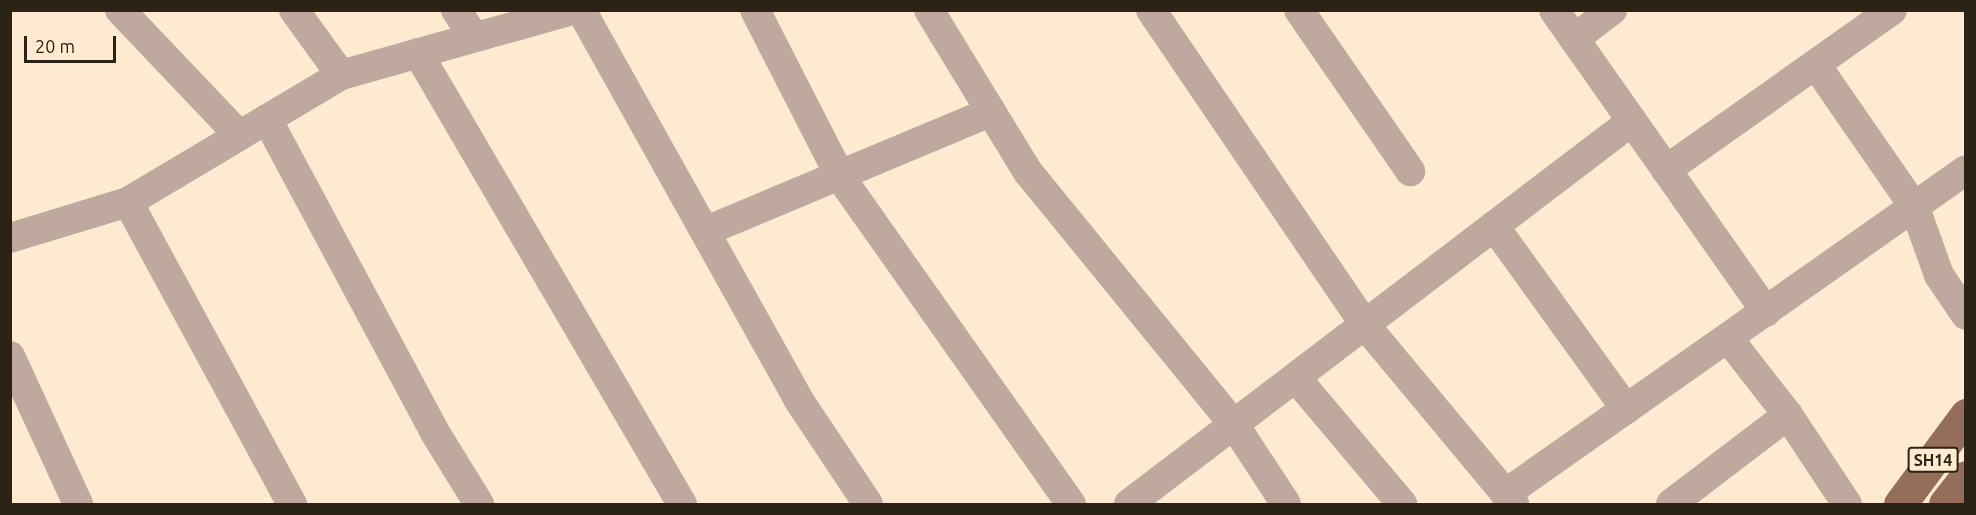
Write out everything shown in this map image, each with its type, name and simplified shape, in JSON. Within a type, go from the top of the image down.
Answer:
[{"type":"main road","name":"SH14","points":[[1900,504],[1965,416]]},
{"type":"main road","name":"SH14","points":[[1946,504],[1965,477]]},
{"type":"street","points":[[120,10],[239,135]]},
{"type":"street","points":[[294,10],[341,75]]},
{"type":"street","points":[[456,10],[473,35]]},
{"type":"street","points":[[10,238],[128,202],[341,75],[473,35],[573,10]]},
{"type":"street","points":[[581,10],[798,399],[868,504]]},
{"type":"street","points":[[755,10],[840,178],[1071,504]]},
{"type":"street","points":[[929,10],[1028,172],[1234,426],[1286,504]]},
{"type":"street","points":[[1151,10],[1365,325],[1509,499],[1626,409],[1965,171]]},
{"type":"street","points":[[1299,10],[1410,171]]},
{"type":"street","points":[[1554,10],[1766,312]]},
{"type":"street","points":[[1574,39],[1612,10]]},
{"type":"street","points":[[1666,170],[1892,10]]},
{"type":"street","points":[[418,53],[682,504]]},
{"type":"street","points":[[1816,65],[1915,208],[1939,275],[1965,315]]},
{"type":"street","points":[[706,231],[840,178],[991,112]]},
{"type":"street","points":[[267,119],[434,431],[479,504]]},
{"type":"street","points":[[1129,504],[1632,121]]},
{"type":"street","points":[[128,202],[292,504]]},
{"type":"street","points":[[1494,226],[1626,409]]},
{"type":"street","points":[[1728,338],[1788,415],[1847,504]]},
{"type":"street","points":[[10,356],[78,504]]},
{"type":"street","points":[[1296,378],[1402,504]]},
{"type":"street","points":[[1671,504],[1788,415]]}]
